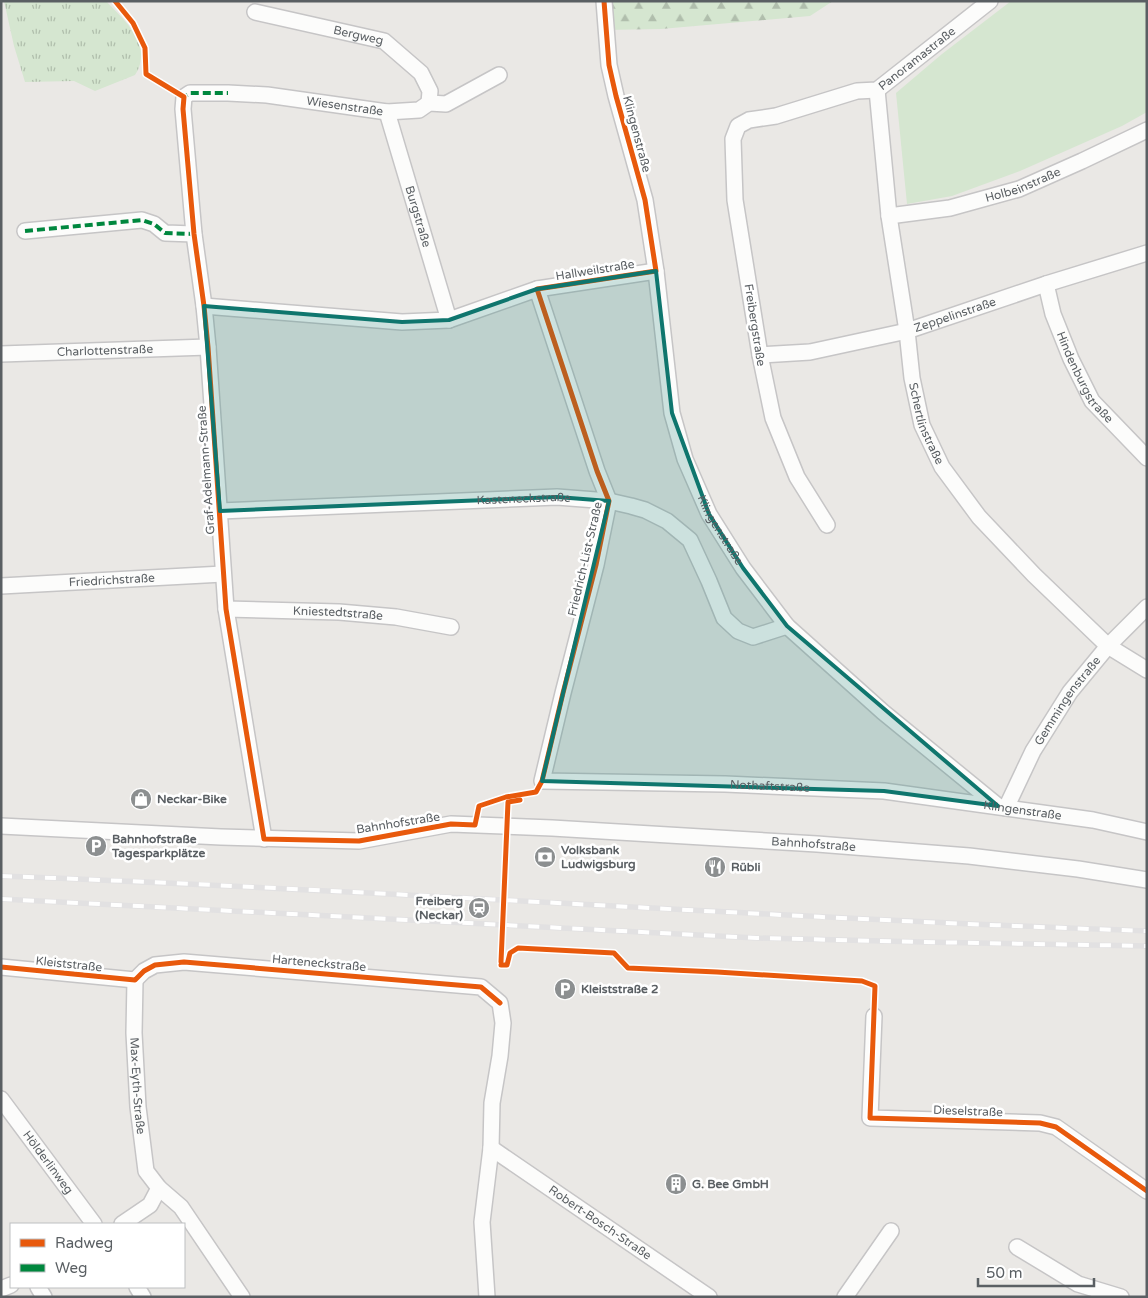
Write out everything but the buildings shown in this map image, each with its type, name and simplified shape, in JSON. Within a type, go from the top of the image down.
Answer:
[{"type":"street","name":"Klingenstraße","points":[[604,1],[609,64],[644,200],[656,271],[672,413],[685,459],[709,514],[743,568],[787,626],[883,712],[1002,807],[1093,820],[1147,832]]},
{"type":"street","name":"Panoramastraße","points":[[749,120],[776,116],[857,91],[878,90],[990,1]]},
{"type":"street","name":"Bergweg","points":[[254,12],[384,41],[421,73],[430,91],[428,103]]},
{"type":"street","name":"Wiesenstraße","points":[[184,98],[190,93],[228,93],[267,95],[387,112],[419,110],[428,103],[446,104],[499,75]]},
{"type":"street","name":"Schertlinstraße","points":[[878,90],[889,216],[907,331],[912,378],[922,425],[942,467],[979,517],[1034,575],[1108,646],[1147,670]]},
{"type":"street","name":"Graf-Adelmann-Straße","points":[[184,98],[183,109],[194,234],[208,347],[226,609],[264,839]]},
{"type":"street","name":"Burgstraße","points":[[387,112],[449,320]]},
{"type":"street","name":"Freibergstraße","points":[[749,120],[738,126],[733,139],[736,200],[760,355],[772,418],[797,477],[827,525]]},
{"type":"street","name":"Holbeinstraße","points":[[889,216],[950,208],[1019,189],[1147,130]]},
{"type":"street","points":[[25,231],[142,220],[154,224],[165,233],[194,234]]},
{"type":"street","name":"Zeppelinstraße","points":[[760,355],[810,352],[907,331],[1046,284],[1147,253]]},
{"type":"street","name":"Hallweilstraße","points":[[204,306],[402,322],[449,320],[537,289],[656,271]]},
{"type":"street","name":"Hindenburgstraße","points":[[1046,284],[1053,314],[1071,359],[1092,401],[1147,458]]},
{"type":"street","name":"Friedrich-List-Straße","points":[[537,289],[596,471],[610,501],[542,781]]},
{"type":"street","name":"Charlottenstraße","points":[[1,354],[208,347]]},
{"type":"street","name":"Kasteneckstraße","points":[[220,511],[557,497],[610,501],[638,508],[667,521],[690,540],[724,618],[738,631],[753,638],[787,626]]},
{"type":"street","name":"Friedrichstraße","points":[[1,586],[223,574]]},
{"type":"street","name":"Gemmingenstraße","points":[[1002,807],[1033,751],[1070,692],[1108,646],[1147,607]]},
{"type":"street","name":"Kniestedtstraße","points":[[226,609],[339,612],[396,617],[451,627]]},
{"type":"street","name":"Nothaftstraße","points":[[542,781],[725,784],[884,791],[1002,807]]},
{"type":"street","name":"Bahnhofstraße","points":[[1,826],[264,839],[359,841],[451,824],[559,828],[817,844],[969,856],[1078,869],[1147,880]]},
{"type":"street","name":"Harteneckstraße","points":[[135,980],[144,971],[155,965],[184,962],[481,987],[500,1003],[503,1023],[500,1056],[492,1103],[491,1148],[482,1222],[487,1297]]},
{"type":"street","name":"Kleiststraße","points":[[1,967],[135,980]]},
{"type":"street","name":"Max-Eyth-Straße","points":[[135,980],[134,1033],[138,1107],[146,1171],[159,1188],[181,1207],[242,1297]]},
{"type":"street","name":"Dieselstraße","points":[[874,1016],[870,1118],[1040,1123],[1056,1126],[1147,1191]]},
{"type":"street","name":"Hölderlinweg","points":[[2,1103],[93,1223]]},
{"type":"street","name":"Robert-Bosch-Straße","points":[[491,1148],[709,1297]]},
{"type":"street","points":[[123,1223],[150,1205],[159,1188]]},
{"type":"street","points":[[845,1297],[892,1231]]},
{"type":"street","points":[[1017,1247],[1078,1284],[1121,1297]]},
{"type":"highlighted area","points":[[656,271],[672,413],[709,514],[743,568],[787,626],[998,806],[884,791],[542,781],[609,501],[557,497],[220,511],[204,306],[402,322],[449,320],[537,289]]},
{"type":"green space","points":[[4,1],[106,1],[126,22],[137,38],[141,55],[140,64],[135,75],[95,91],[74,81],[25,82],[14,46]]},
{"type":"green space","points":[[604,1],[833,1],[810,16],[661,29],[606,30]]},
{"type":"green space","points":[[1011,1],[1147,1],[1147,112],[1122,126],[1020,171],[952,196],[907,204],[896,93],[942,54]]},
{"type":"railway","points":[[1,876],[861,919],[1147,931]]},
{"type":"railway","points":[[1,899],[757,938],[1147,946]]},
{"type":"marked path","points":[[184,101],[184,97],[190,93],[228,93]]},
{"type":"marked path","points":[[25,231],[142,220],[154,224],[165,233],[194,234]]},
{"type":"cycle path","points":[[115,1],[133,23],[145,48],[146,74],[184,97],[183,109],[194,234],[208,347],[226,609],[264,839],[359,841],[451,824],[475,825],[479,806],[506,797],[536,792],[542,781],[596,565],[609,501],[597,471],[537,289],[656,271],[645,200],[609,65],[604,1]]},
{"type":"cycle path","points":[[501,962],[508,802],[520,800]]},
{"type":"cycle path","points":[[501,965],[507,965],[510,953],[518,948],[614,953],[628,968],[862,981],[875,986],[870,1118],[1040,1123],[1056,1127],[1147,1191]]},
{"type":"cycle path","points":[[1,967],[135,980],[144,971],[155,965],[184,962],[481,987],[500,1003]]},
{"type":"place","name":"Neckar-Bike","points":[[141,799]]},
{"type":"place","name":"Bahnhofstraße Tagesparkplätze","points":[[96,846]]},
{"type":"place","name":"Volksbank Ludwigsburg","points":[[545,857]]},
{"type":"place","name":"Rübli","points":[[715,867]]},
{"type":"place","name":"Freiberg (Neckar)","points":[[479,908]]},
{"type":"place","name":"Kleiststraße 2","points":[[565,989]]},
{"type":"place","name":"G. Bee GmbH","points":[[676,1184]]}]
